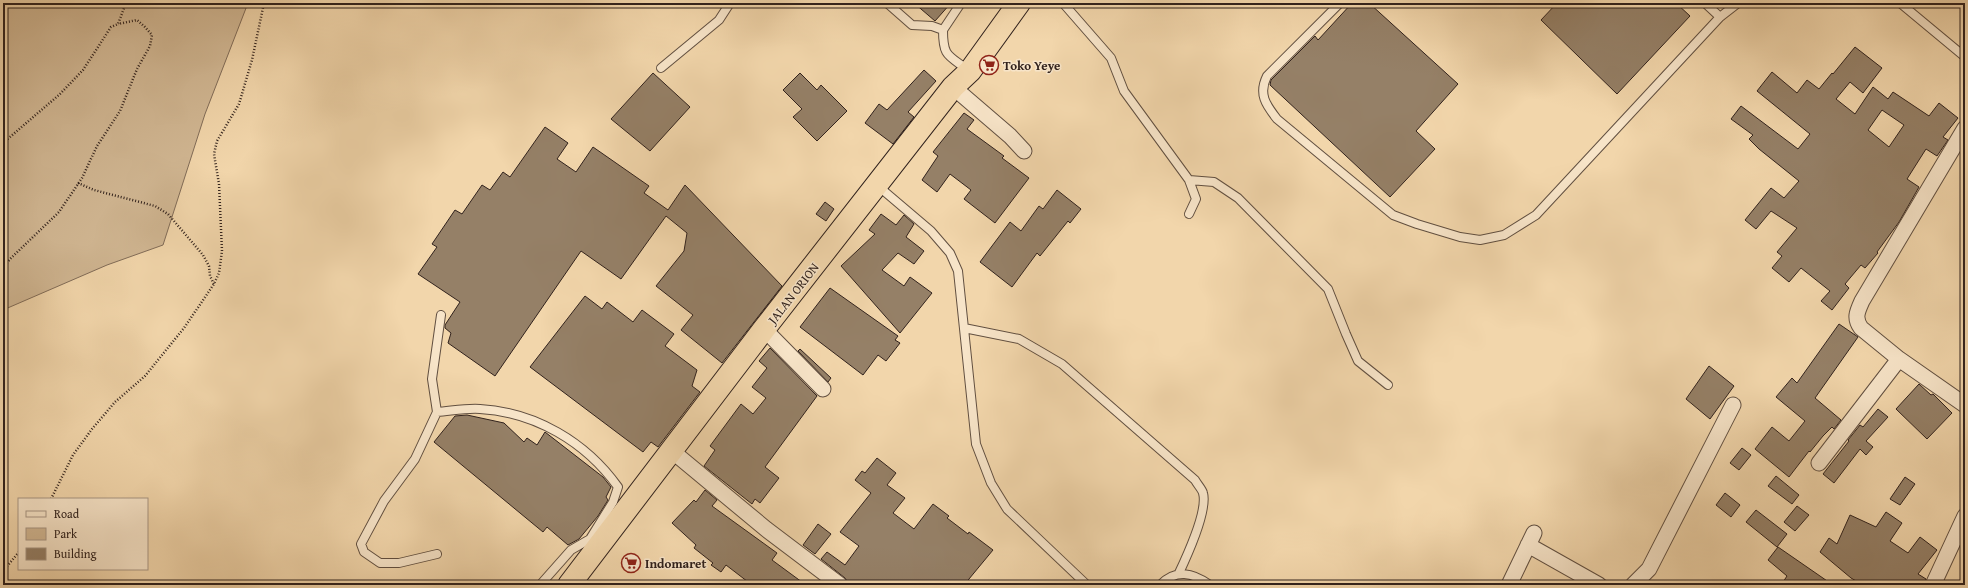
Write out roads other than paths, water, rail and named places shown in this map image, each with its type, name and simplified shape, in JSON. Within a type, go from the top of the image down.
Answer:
[{"type":"highway","name":"JALAN ORION","points":[[569,585],[593,545],[672,451],[764,329],[953,87],[970,72],[1019,3]]},
{"type":"street","points":[[953,87],[1010,136],[1024,151]]},
{"type":"street","points":[[1965,128],[1862,301],[1856,314],[1857,322],[1861,328],[1899,360],[1965,405]]},
{"type":"street","points":[[764,329],[823,389]]},
{"type":"street","points":[[1819,463],[1899,360]]},
{"type":"street","points":[[1633,585],[1649,568],[1733,404]]},
{"type":"street","points":[[672,451],[766,529],[840,585]]},
{"type":"street","points":[[1933,585],[1965,516]]},
{"type":"street","points":[[1509,585],[1531,539],[1599,585]]},
{"type":"lane","points":[[661,68],[719,20],[730,3]]},
{"type":"lane","points":[[888,3],[912,25],[932,26],[944,30]]},
{"type":"lane","points":[[961,3],[944,30],[943,46],[947,55],[970,72]]},
{"type":"lane","points":[[1063,3],[1112,58],[1124,91],[1189,180],[1196,199],[1189,214]]},
{"type":"lane","points":[[1340,3],[1267,76],[1263,84],[1262,93],[1267,105],[1277,119],[1393,215],[1460,237],[1480,240],[1504,235],[1536,215],[1720,17],[1738,3]]},
{"type":"lane","points":[[1705,3],[1720,17]]},
{"type":"lane","points":[[1900,3],[1965,57]]},
{"type":"lane","points":[[1189,180],[1214,182],[1238,198],[1328,289],[1358,361],[1388,385]]},
{"type":"lane","points":[[877,185],[931,231],[950,253],[958,272],[976,444],[991,483],[1007,509],[1087,585]]},
{"type":"lane","points":[[437,554],[399,563],[380,563],[364,552],[361,544],[384,502],[415,459],[437,412],[432,378],[441,315]]},
{"type":"lane","points":[[964,328],[1019,340],[1062,364],[1195,480],[1203,493],[1203,510],[1190,550],[1180,573]]},
{"type":"lane","points":[[437,412],[479,408],[519,414],[543,424],[578,446],[610,475],[618,487],[613,502],[593,545],[571,550],[540,585]]},
{"type":"lane","points":[[1160,585],[1168,577],[1180,573],[1202,579],[1210,585]]},
{"type":"place","name":"Toko Yeye","points":[[989,65]]},
{"type":"place","name":"Indomaret","points":[[631,563]]}]
